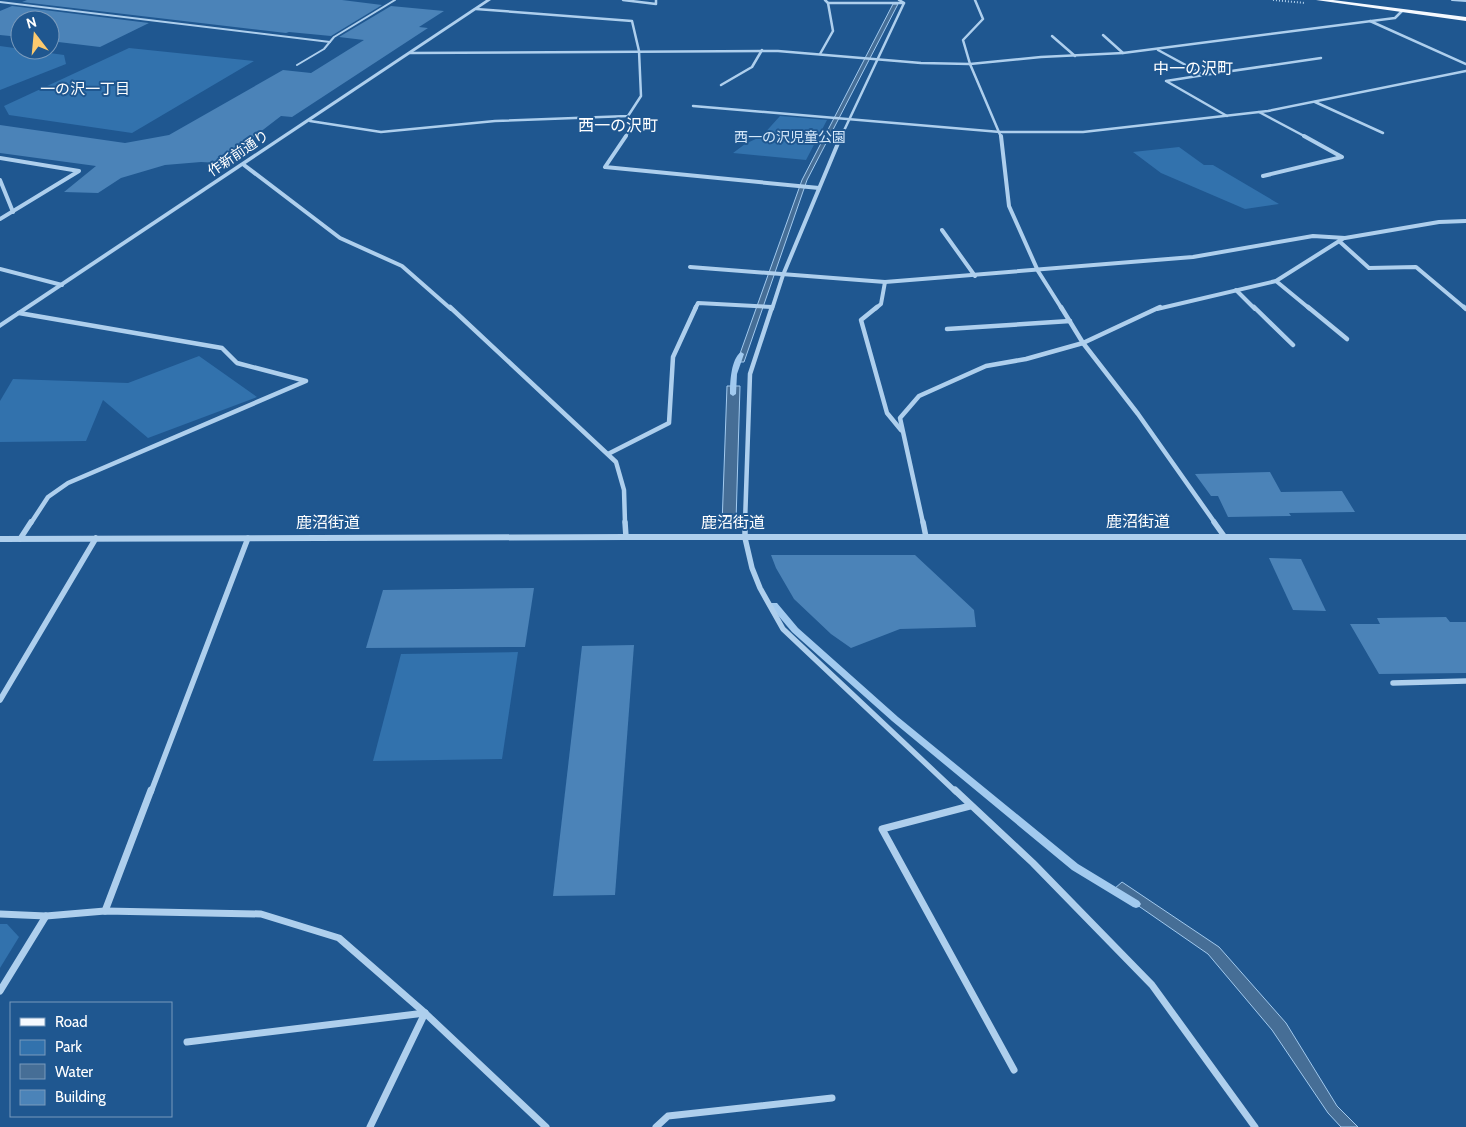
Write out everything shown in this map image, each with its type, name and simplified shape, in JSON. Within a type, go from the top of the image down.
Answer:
[{"type":"main road","points":[[1319,0],[1466,19]]},
{"type":"street","name":"作新前通り","points":[[0,326],[490,0]]},
{"type":"street","points":[[623,0],[656,4],[656,0]]},
{"type":"street","points":[[975,0],[983,19],[963,40],[970,64],[1000,132],[1009,206],[1038,271],[1083,343],[1138,414],[1224,536]]},
{"type":"street","points":[[820,54],[833,31],[827,1],[902,2],[878,59],[848,120],[783,275],[750,374],[746,538],[752,568],[760,588],[783,629],[1033,863],[1152,985],[1254,1127]]},
{"type":"street","points":[[476,9],[632,21],[639,51],[641,96],[628,116],[630,130],[604,167],[820,188]]},
{"type":"street","points":[[410,53],[762,50],[920,63],[970,64],[1042,57],[1157,50],[1395,18],[1402,11]]},
{"type":"street","points":[[1370,21],[1465,63]]},
{"type":"street","points":[[1103,35],[1123,53]]},
{"type":"street","points":[[1052,36],[1075,56]]},
{"type":"street","points":[[721,85],[752,67],[762,50]]},
{"type":"street","points":[[1157,50],[1204,75]]},
{"type":"street","points":[[1228,116],[1166,81],[1321,58]]},
{"type":"street","points":[[693,106],[1000,132],[1083,132],[1258,112],[1466,71]]},
{"type":"street","points":[[1314,102],[1383,133]]},
{"type":"street","points":[[1258,112],[1342,157],[1263,176]]},
{"type":"street","points":[[310,121],[381,132],[495,121],[628,116]]},
{"type":"street","points":[[0,158],[79,171],[0,219]]},
{"type":"street","points":[[244,165],[340,238],[402,266],[430,289],[608,454],[616,462],[624,490],[626,537]]},
{"type":"street","points":[[0,180],[13,212]]},
{"type":"street","points":[[690,267],[885,282],[1193,257],[1313,236],[1345,238],[1439,222],[1466,221]]},
{"type":"street","points":[[942,230],[975,276]]},
{"type":"street","points":[[926,537],[900,418],[919,396],[986,366],[1026,359],[1083,343],[1163,306],[1276,281],[1345,238]]},
{"type":"street","points":[[1339,242],[1369,268],[1416,266],[1466,309]]},
{"type":"street","points":[[0,269],[62,285]]},
{"type":"street","points":[[1276,281],[1347,339]]},
{"type":"street","points":[[885,282],[881,304],[861,320],[886,413],[902,431]]},
{"type":"street","points":[[1236,290],[1293,345]]},
{"type":"street","points":[[608,454],[669,424],[673,357],[698,303],[772,307]]},
{"type":"street","points":[[19,313],[222,348],[237,363],[306,381],[68,483],[48,497],[20,539]]},
{"type":"street","points":[[947,329],[1070,321]]},
{"type":"street","name":"鹿沼街道","points":[[0,539],[1466,537]]},
{"type":"street","points":[[0,700],[96,538]]},
{"type":"street","points":[[105,911],[248,538]]},
{"type":"street","points":[[1392,683],[1466,681]]},
{"type":"street","points":[[970,806],[882,830],[1014,1070]]},
{"type":"street","points":[[0,914],[46,916],[105,911],[261,914],[339,938],[425,1013],[546,1127]]},
{"type":"street","points":[[0,991],[46,916]]},
{"type":"street","points":[[187,1042],[425,1013]]},
{"type":"street","points":[[370,1127],[425,1013]]},
{"type":"street","points":[[656,1127],[668,1116],[832,1098]]},
{"type":"lane","points":[[297,65],[324,49],[334,37],[395,0]]},
{"type":"lane","points":[[1452,0],[1466,1]]},
{"type":"lane","points":[[0,2],[330,42]]},
{"type":"green space","points":[[0,46],[10,47],[10,60],[60,60],[60,54],[64,55],[66,64],[0,90]]},
{"type":"green space","points":[[129,48],[254,61],[132,133],[9,115],[4,106]]},
{"type":"green space","name":"西一の沢児童公園","points":[[780,116],[827,120],[806,160],[733,153],[745,144],[762,136]]},
{"type":"green space","points":[[1179,147],[1204,165],[1213,165],[1279,204],[1245,209],[1161,173],[1133,152]]},
{"type":"green space","points":[[199,356],[257,397],[148,438],[103,400],[86,441],[0,442],[0,401],[13,379],[128,383]]},
{"type":"green space","points":[[518,652],[502,759],[373,761],[401,654]]},
{"type":"green space","points":[[0,924],[7,924],[19,937],[0,968]]},
{"type":"water","points":[[893,4],[898,4],[807,180],[744,362],[737,362],[802,180]]},
{"type":"water","points":[[727,386],[740,386],[736,522],[722,525]]},
{"type":"water","points":[[1122,882],[1219,947],[1286,1023],[1337,1106],[1358,1127],[1341,1127],[1328,1113],[1272,1030],[1208,954],[1114,889]]},
{"type":"building","points":[[27,0],[342,0],[382,5],[331,36],[286,33],[22,2]]},
{"type":"building","points":[[12,6],[44,10],[10,10],[10,36],[0,35],[0,11]]},
{"type":"building","points":[[391,6],[444,11],[419,27],[428,28],[292,117],[281,116],[220,163],[201,162],[165,165],[121,178],[98,193],[64,192],[96,166],[0,153],[0,125],[125,143],[169,135],[283,70],[311,73],[364,40],[339,37]]},
{"type":"building","points":[[60,12],[149,23],[100,47],[60,42]]},
{"type":"building","points":[[1270,472],[1281,492],[1342,491],[1355,512],[1289,513],[1291,516],[1228,517],[1218,496],[1211,496],[1195,474]]},
{"type":"building","points":[[771,555],[915,555],[974,610],[976,627],[900,629],[851,648],[831,634],[794,599],[776,568]]},
{"type":"building","points":[[1269,558],[1301,559],[1326,611],[1293,610]]},
{"type":"building","points":[[534,588],[525,647],[366,648],[383,590]]},
{"type":"building","points":[[1446,617],[1450,622],[1466,622],[1466,673],[1379,674],[1350,624],[1380,624],[1377,618]]},
{"type":"building","points":[[634,645],[615,895],[553,896],[582,646]]},
{"type":"waterway","points":[[733,394],[734,374],[741,354]]},
{"type":"waterway","points":[[774,605],[795,630],[895,719],[1075,867],[1136,904]]},
{"type":"district","name":"中一の沢町","points":[[1193,68]]},
{"type":"district","name":"一の沢一丁目","points":[[85,89]]},
{"type":"district","name":"西一の沢町","points":[[618,125]]}]
